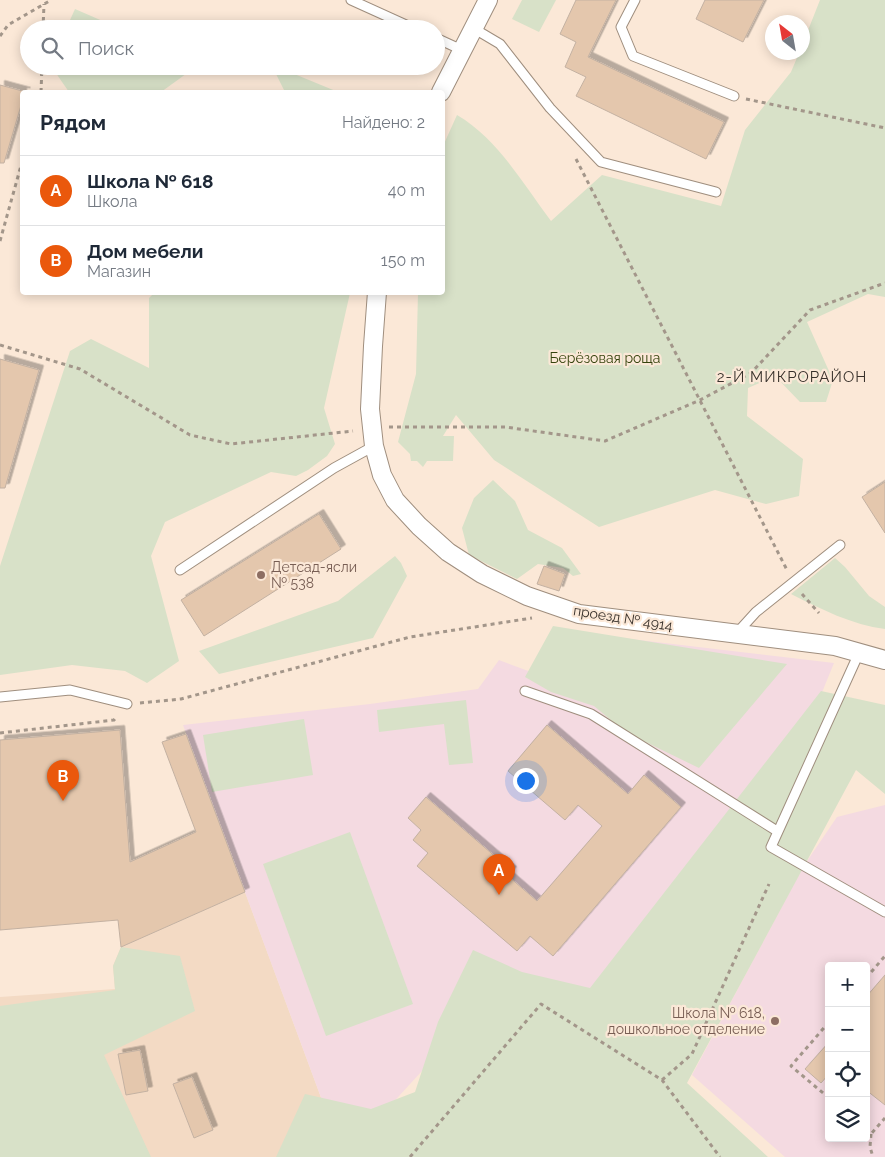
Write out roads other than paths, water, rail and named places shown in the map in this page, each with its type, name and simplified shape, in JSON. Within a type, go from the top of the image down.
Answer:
[{"type":"street","points":[[442,90],[488,0]]},
{"type":"street","name":"проезд № 4914","points":[[377,295],[370,409],[374,446],[382,475],[396,500],[419,526],[448,552],[482,574],[527,596],[579,614],[834,646],[885,660]]},
{"type":"lane","points":[[351,0],[395,20]]},
{"type":"lane","points":[[635,0],[621,28],[632,56],[734,96]]},
{"type":"lane","points":[[473,28],[500,44],[550,108],[601,162],[716,192]]},
{"type":"lane","points":[[445,42],[462,50]]},
{"type":"lane","points":[[180,570],[334,468],[374,446]]},
{"type":"lane","points":[[736,634],[756,612],[840,545]]},
{"type":"lane","points":[[860,653],[771,847],[885,912]]},
{"type":"lane","points":[[0,697],[70,690],[127,704]]},
{"type":"lane","points":[[525,691],[591,714],[777,831]]},
{"type":"place","name":"Детсад-ясли № 538","points":[[261,575]]},
{"type":"place","name":"Дом мебели","points":[[63,801]]},
{"type":"place","name":"Школа № 618","points":[[499,895]]},
{"type":"place","name":"Школа № 618, дошкольное отделение","points":[[775,1021]]},
{"type":"district","name":"2-Й МИКРОРАЙОН","points":[[792,377]]},
{"type":"park label","name":"Берёзовая роща","points":[[605,358]]}]
